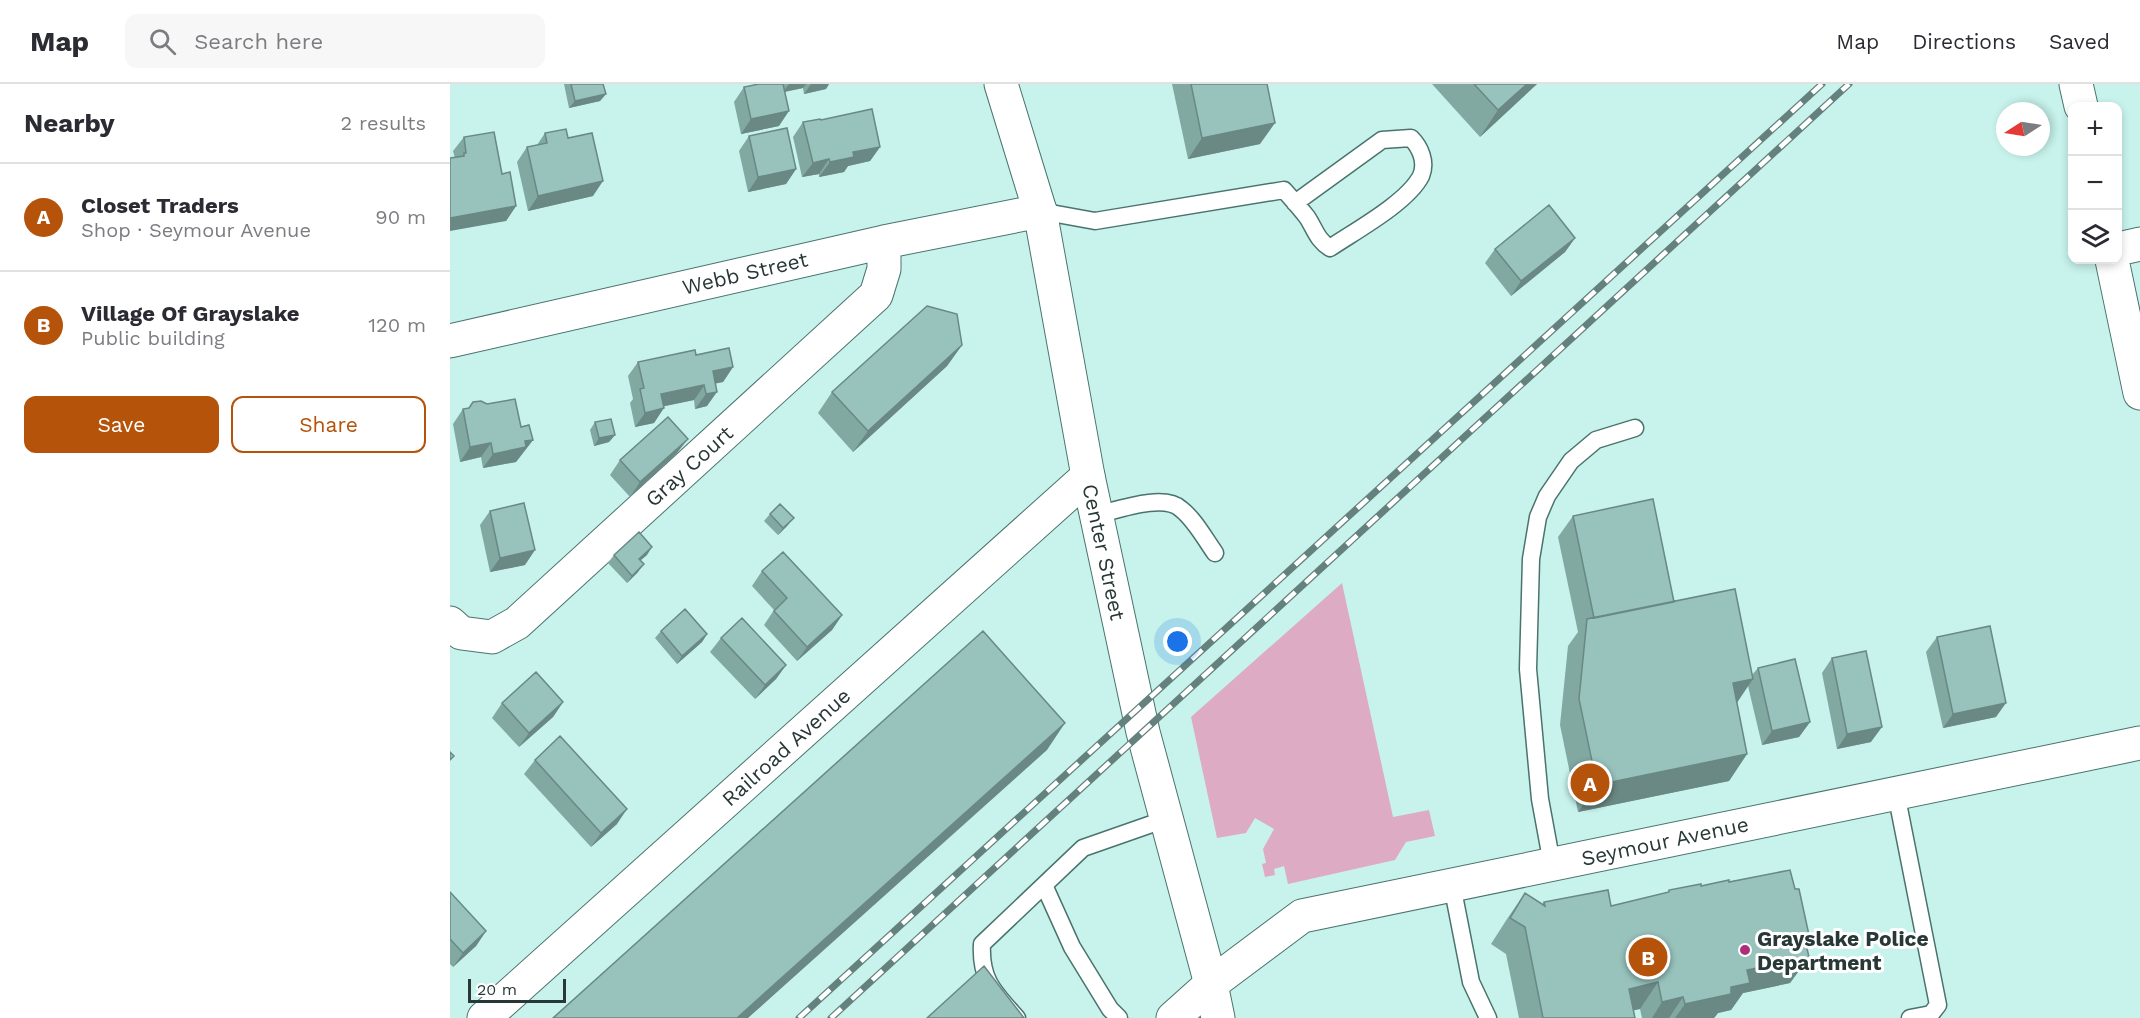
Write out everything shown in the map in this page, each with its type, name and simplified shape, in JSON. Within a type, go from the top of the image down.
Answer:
[{"type":"street","name":"Center Street","points":[[1001,84],[1040,212],[1088,476],[1143,732],[1211,984],[1218,1018]]},
{"type":"street","points":[[2076,84],[2079,102]]},
{"type":"street","name":"Webb Street","points":[[450,340],[884,242],[1040,212]]},
{"type":"street","name":"Gray Court","points":[[450,623],[461,633],[492,637],[517,623],[876,295],[884,269],[884,242]]},
{"type":"street","points":[[2122,248],[2140,244]]},
{"type":"street","points":[[2113,264],[2140,393]]},
{"type":"street","name":"Railroad Avenue","points":[[484,1018],[1088,476]]},
{"type":"street","name":"Seymour Avenue","points":[[1173,1018],[1211,984],[1302,916],[2140,743]]},
{"type":"lane","points":[[1040,212],[1095,221],[1284,190],[1307,218],[1319,241],[1329,248],[1377,217],[1409,191],[1422,174],[1423,161],[1419,145],[1411,138],[1382,140],[1295,203]]},
{"type":"lane","points":[[1552,864],[1540,799],[1528,669],[1531,559],[1538,517],[1547,496],[1571,461],[1596,440],[1635,428]]},
{"type":"lane","points":[[1096,515],[1154,502],[1171,502],[1182,509],[1215,553]]},
{"type":"lane","points":[[1896,793],[1938,1005],[1931,1014],[1910,1018]]},
{"type":"lane","points":[[1017,1018],[991,990],[981,962],[982,944],[1083,848],[1166,819]]},
{"type":"lane","points":[[1044,885],[1071,947],[1110,1009],[1119,1018]]},
{"type":"lane","points":[[1452,885],[1471,982],[1488,1018]]},
{"type":"shaded area","points":[[1342,583],[1393,817],[1429,810],[1435,836],[1406,842],[1395,860],[1288,884],[1284,866],[1274,869],[1275,875],[1265,877],[1262,864],[1266,863],[1263,849],[1274,829],[1255,818],[1246,833],[1217,838],[1191,717]]},
{"type":"building","points":[[571,84],[603,84],[606,94],[575,101]]},
{"type":"building","points":[[759,84],[783,84],[789,111],[751,119],[744,87]]},
{"type":"building","points":[[1191,84],[1267,84],[1275,123],[1202,138]]},
{"type":"building","points":[[1474,84],[1527,84],[1498,110]]},
{"type":"building","points":[[872,109],[880,147],[853,152],[854,157],[813,163],[803,122]]},
{"type":"building","points":[[787,128],[796,169],[758,177],[749,136]]},
{"type":"building","points":[[566,129],[568,138],[592,133],[603,181],[538,196],[527,147],[547,143],[545,133]]},
{"type":"building","points":[[494,132],[502,174],[510,172],[516,206],[450,218],[450,158],[464,156],[466,153],[464,137]]},
{"type":"building","points":[[1549,205],[1575,238],[1521,281],[1495,249]]},
{"type":"building","points":[[927,306],[957,314],[962,345],[868,431],[832,392]]},
{"type":"building","points":[[729,348],[733,367],[713,371],[717,392],[706,394],[704,385],[661,394],[664,408],[645,413],[640,389],[644,388],[638,362],[695,350],[696,355]]},
{"type":"building","points":[[515,399],[521,427],[529,425],[533,440],[525,441],[526,447],[493,454],[491,443],[470,447],[463,409],[469,408],[473,402],[481,401],[487,404]]},
{"type":"building","points":[[668,417],[688,439],[640,482],[620,460]]},
{"type":"building","points":[[611,419],[615,435],[599,438],[595,422]]},
{"type":"building","points":[[1653,499],[1674,602],[1594,618],[1573,516]]},
{"type":"building","points":[[524,503],[535,550],[500,558],[490,511]]},
{"type":"building","points":[[780,504],[794,518],[783,528],[770,514]]},
{"type":"building","points":[[639,532],[652,547],[639,559],[644,564],[632,576],[614,555]]},
{"type":"building","points":[[783,552],[842,615],[807,647],[774,611],[787,598],[762,571]]},
{"type":"building","points":[[1735,589],[1753,679],[1733,683],[1747,754],[1597,785],[1579,699],[1587,619]]},
{"type":"building","points":[[685,609],[707,634],[682,656],[661,631]]},
{"type":"building","points":[[742,618],[786,665],[765,685],[721,638]]},
{"type":"building","points":[[1990,626],[2006,703],[1953,714],[1937,637]]},
{"type":"building","points":[[983,631],[1065,723],[737,1018],[553,1018]]},
{"type":"building","points":[[1866,651],[1882,727],[1847,734],[1832,658]]},
{"type":"building","points":[[1795,659],[1810,722],[1772,731],[1758,668]]},
{"type":"building","points":[[536,672],[563,702],[529,733],[502,703]]},
{"type":"building","points":[[560,736],[627,809],[601,833],[535,760]]},
{"type":"building","points":[[1790,870],[1795,889],[1799,889],[1809,935],[1804,936],[1809,957],[1747,970],[1750,983],[1731,987],[1731,994],[1685,1004],[1683,997],[1662,1002],[1658,982],[1629,989],[1635,1018],[1543,1018],[1525,927],[1510,918],[1525,893],[1545,906],[1544,902],[1608,890],[1611,906],[1669,892],[1669,890],[1729,880],[1729,882]]},
{"type":"building","points":[[450,892],[486,931],[463,953],[450,939]]},
{"type":"building","points":[[984,966],[1024,1018],[927,1018]]},
{"type":"railway","points":[[799,1018],[1822,84]]},
{"type":"railway","points":[[831,1018],[1849,84]]},
{"type":"place","name":"Closet Traders","points":[[1590,783]]},
{"type":"place","name":"Grayslake Police Department","points":[[1745,950]]},
{"type":"place","name":"Village Of Grayslake","points":[[1648,957]]}]
